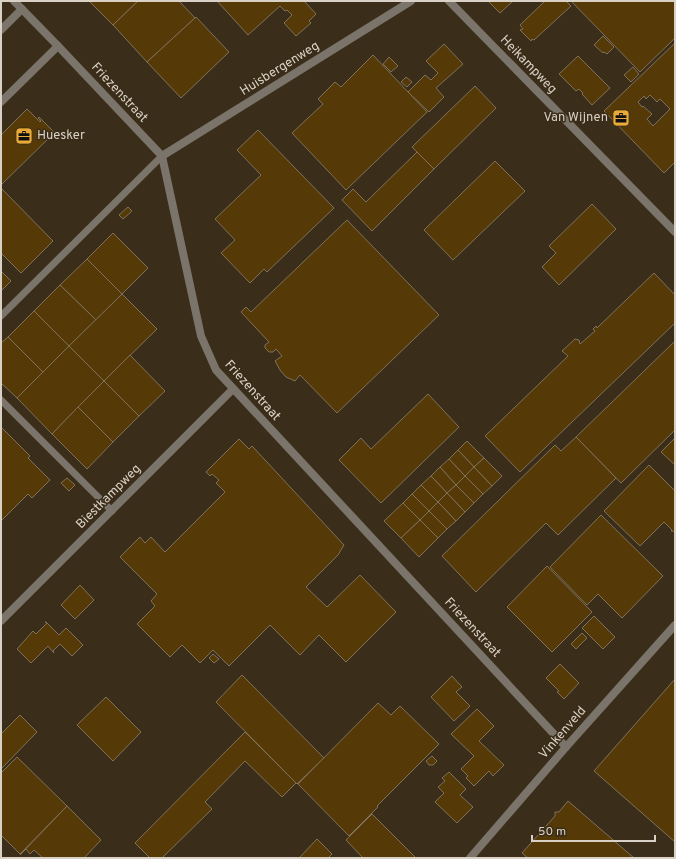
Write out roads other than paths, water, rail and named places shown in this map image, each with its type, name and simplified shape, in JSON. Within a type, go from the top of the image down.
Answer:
[{"type":"street","name":"Friezenstraat","points":[[14,1],[162,156],[201,336],[216,370],[566,747]]},
{"type":"street","name":"Huisbergenweg","points":[[162,156],[411,1]]},
{"type":"street","name":"Heikampweg","points":[[449,1],[675,232]]},
{"type":"street","points":[[1,30],[22,9]]},
{"type":"street","points":[[1,102],[58,46]]},
{"type":"street","name":"Biestkampweg","points":[[1,621],[233,389]]},
{"type":"street","name":"Vinkenveld","points":[[470,858],[566,747],[675,625]]},
{"type":"lane","points":[[1,316],[162,156]]},
{"type":"lane","points":[[1,400],[112,511]]},
{"type":"place","name":"Van Wijnen","points":[[621,118]]},
{"type":"place","name":"Huesker","points":[[24,136]]}]
